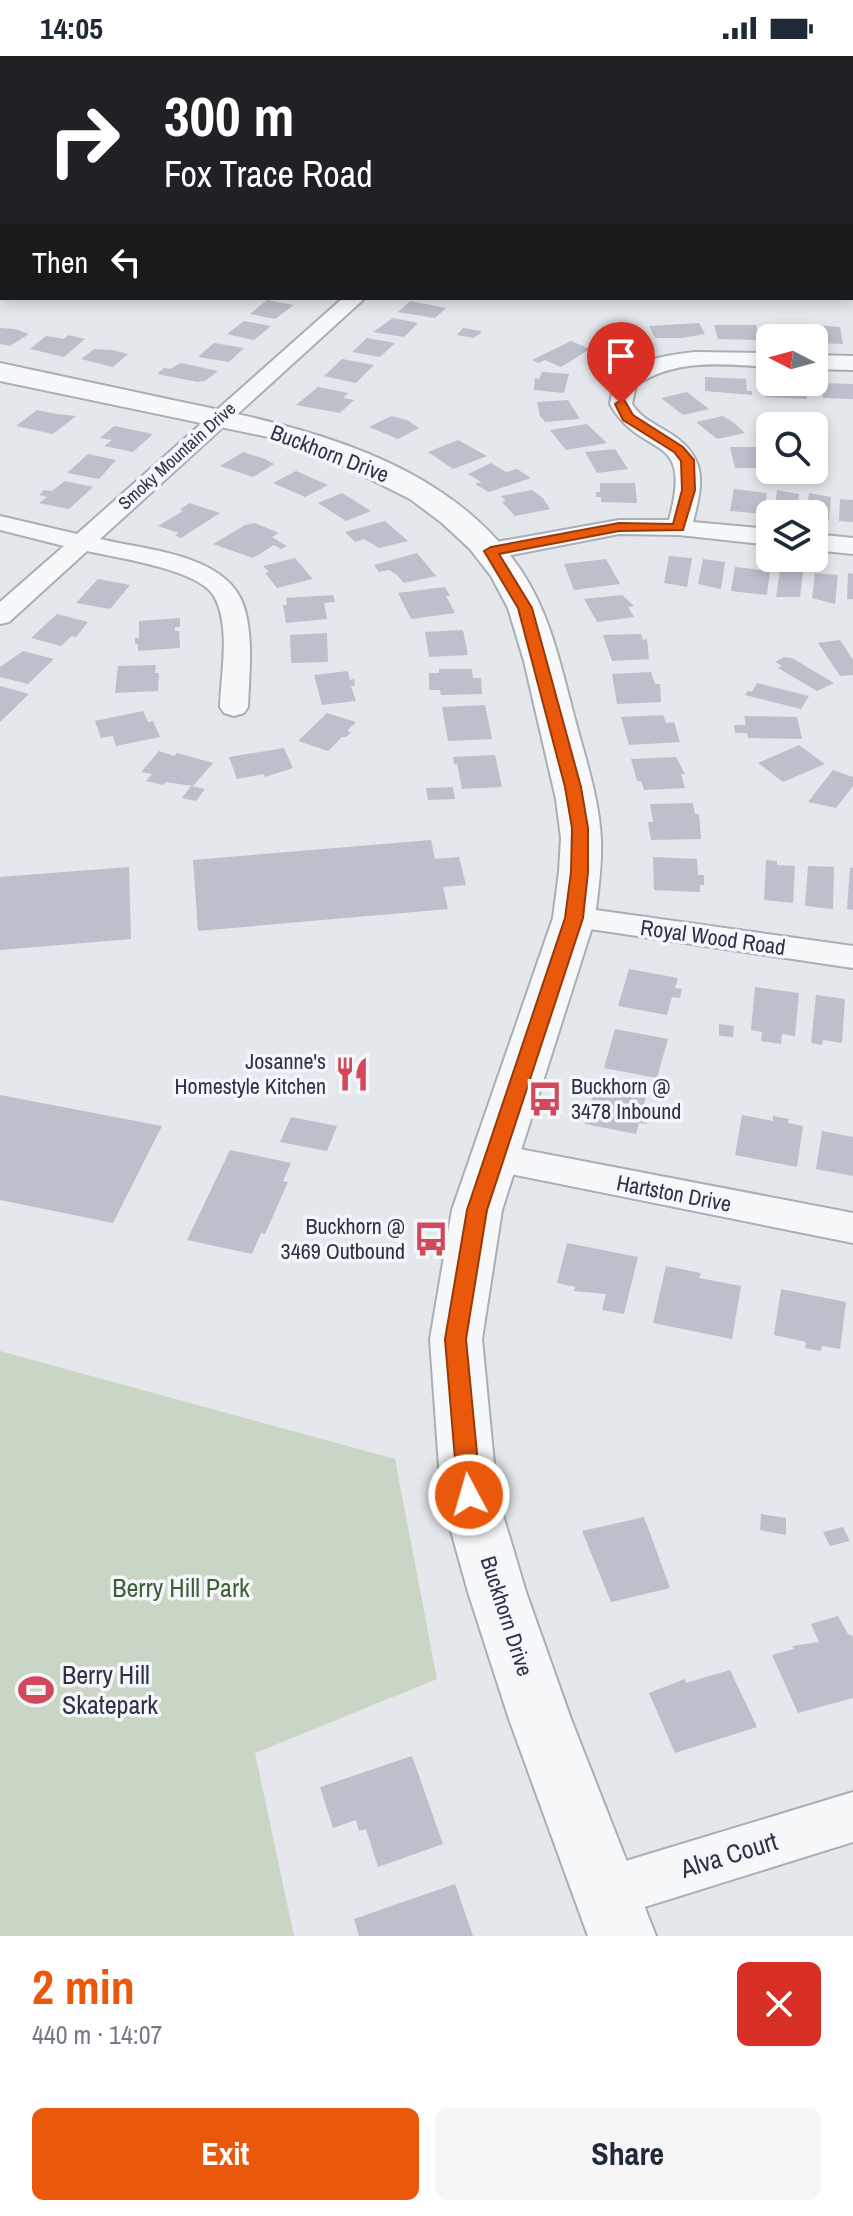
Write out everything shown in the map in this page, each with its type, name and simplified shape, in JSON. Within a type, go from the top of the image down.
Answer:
[{"type":"street","name":"Smoky Mountain Drive","points":[[0,616],[353,300]]},
{"type":"street","points":[[679,528],[689,490],[688,460],[670,443],[628,417],[621,404],[625,382],[651,367],[673,361],[697,358],[756,360]]},
{"type":"street","points":[[828,362],[853,363]]},
{"type":"street","name":"Buckhorn Drive","points":[[0,372],[220,418],[310,441],[381,470],[432,501],[491,551],[525,608],[573,787],[580,828],[580,872],[574,918],[494,1158],[469,1244],[456,1339],[469,1495],[497,1592],[540,1719],[614,1914]]},
{"type":"street","points":[[0,523],[198,572],[226,592],[233,613],[234,707]]},
{"type":"street","points":[[491,551],[619,527],[679,528],[756,536]]},
{"type":"street","points":[[828,543],[853,546]]},
{"type":"street","name":"Royal Wood Road","points":[[574,918],[853,957]]},
{"type":"street","name":"Hartston Drive","points":[[494,1158],[853,1228]]},
{"type":"street","name":"Alva Court","points":[[614,1914],[853,1817]]},
{"type":"green space","name":"Berry Hill Park","points":[[0,1351],[395,1459],[437,1679],[255,1753],[294,1936],[0,1936]]},
{"type":"building","points":[[267,300],[294,305],[275,319],[250,314]]},
{"type":"building","points":[[410,301],[446,308],[435,318],[398,312]]},
{"type":"building","points":[[393,318],[418,323],[404,337],[373,332]]},
{"type":"building","points":[[244,321],[271,326],[254,340],[227,334]]},
{"type":"building","points":[[699,323],[705,334],[681,338],[655,338],[649,326]]},
{"type":"building","points":[[714,325],[756,325],[756,340],[718,339]]},
{"type":"building","points":[[828,326],[840,327],[843,344],[828,343]]},
{"type":"building","points":[[0,328],[29,334],[10,346],[0,344]]},
{"type":"building","points":[[463,328],[481,331],[473,338],[457,335]]},
{"type":"building","points":[[626,330],[643,341],[613,349],[596,337]]},
{"type":"building","points":[[68,335],[85,339],[64,357],[30,349],[46,336],[64,339]]},
{"type":"building","points":[[367,338],[395,343],[380,357],[352,352]]},
{"type":"building","points":[[571,341],[590,349],[561,367],[545,360],[539,363],[532,360]]},
{"type":"building","points":[[214,343],[244,348],[229,362],[198,357]]},
{"type":"building","points":[[94,349],[128,354],[113,367],[81,359]]},
{"type":"building","points":[[342,359],[374,365],[356,383],[324,376]]},
{"type":"building","points":[[181,363],[218,371],[205,381],[197,382],[157,374],[164,368],[170,369]]},
{"type":"building","points":[[542,372],[569,374],[564,393],[534,390],[535,378],[539,379]]},
{"type":"building","points":[[705,377],[746,379],[747,391],[752,391],[752,395],[705,391]]},
{"type":"building","points":[[828,383],[853,384],[853,399],[823,398],[828,396]]},
{"type":"building","points":[[318,387],[348,393],[343,398],[354,400],[340,413],[296,405]]},
{"type":"building","points":[[687,392],[709,409],[683,415],[661,398]]},
{"type":"building","points":[[807,396],[807,399],[765,397]]},
{"type":"building","points":[[568,400],[580,419],[545,422],[540,416],[537,402]]},
{"type":"building","points":[[37,410],[76,416],[53,434],[16,426]]},
{"type":"building","points":[[391,416],[407,420],[419,428],[398,439],[369,427]]},
{"type":"building","points":[[723,416],[745,433],[717,439],[696,422]]},
{"type":"building","points":[[587,424],[607,443],[566,450],[550,430]]},
{"type":"building","points":[[114,426],[153,434],[133,452],[104,446],[112,440],[100,438]]},
{"type":"building","points":[[458,440],[487,456],[453,469],[428,452]]},
{"type":"building","points":[[730,447],[756,447],[756,468],[735,468]]},
{"type":"building","points":[[615,449],[628,469],[597,473],[585,452]]},
{"type":"building","points":[[243,452],[274,464],[253,477],[220,466]]},
{"type":"building","points":[[88,454],[116,460],[99,479],[67,473]]},
{"type":"building","points":[[491,463],[506,472],[517,469],[531,478],[489,492],[475,484],[481,482],[468,474]]},
{"type":"building","points":[[296,471],[328,485],[305,497],[273,483]]},
{"type":"building","points":[[65,481],[93,487],[69,509],[39,503],[47,497],[39,495],[44,490],[52,491]]},
{"type":"building","points":[[600,483],[635,483],[637,503],[601,502],[601,497],[596,497],[596,492],[600,492]]},
{"type":"building","points":[[734,489],[767,493],[766,500],[756,500],[756,513],[730,511]]},
{"type":"building","points":[[532,490],[543,498],[550,509],[515,516],[502,502],[506,501],[501,496]]},
{"type":"building","points":[[777,490],[799,494],[798,500],[776,500]]},
{"type":"building","points":[[342,493],[371,511],[346,521],[318,503]]},
{"type":"building","points":[[809,493],[831,497],[829,520],[828,500],[808,500]]},
{"type":"building","points":[[840,499],[853,500],[853,522],[839,521]]},
{"type":"building","points":[[189,503],[220,513],[181,538],[175,535],[179,533],[158,526],[183,511],[180,510]]},
{"type":"building","points":[[385,521],[408,541],[379,548],[364,539],[355,542],[345,532]]},
{"type":"building","points":[[255,523],[279,533],[272,537],[287,546],[281,549],[274,545],[253,558],[213,544],[245,525]]},
{"type":"building","points":[[417,553],[436,576],[404,583],[389,570],[379,572],[374,565]]},
{"type":"building","points":[[669,556],[692,558],[687,587],[664,583]]},
{"type":"building","points":[[295,558],[313,579],[277,588],[263,566]]},
{"type":"building","points":[[606,559],[620,584],[574,590],[564,564]]},
{"type":"building","points":[[703,559],[725,562],[721,589],[698,584]]},
{"type":"building","points":[[735,567],[770,572],[767,595],[731,591]]},
{"type":"building","points":[[780,572],[803,572],[800,597],[776,597]]},
{"type":"building","points":[[815,573],[838,575],[835,604],[812,598]]},
{"type":"building","points":[[848,573],[853,574],[853,599],[847,599]]},
{"type":"building","points":[[98,579],[130,585],[110,609],[76,603]]},
{"type":"building","points":[[445,587],[455,613],[411,619],[398,593]]},
{"type":"building","points":[[333,595],[335,602],[324,603],[327,619],[286,623],[283,605],[287,605],[286,598]]},
{"type":"building","points":[[622,595],[634,606],[628,607],[634,617],[597,622],[584,599]]},
{"type":"building","points":[[57,614],[88,622],[76,637],[72,636],[61,646],[31,638]]},
{"type":"building","points":[[180,618],[180,627],[175,627],[175,631],[179,631],[180,648],[138,651],[135,638],[139,638],[139,621]]},
{"type":"building","points":[[463,630],[468,655],[429,657],[425,632]]},
{"type":"building","points":[[327,633],[328,662],[291,663],[290,635]]},
{"type":"building","points":[[641,634],[643,640],[647,639],[649,659],[612,661],[603,635]]},
{"type":"building","points":[[840,640],[853,660],[853,675],[840,676],[818,643]]},
{"type":"building","points":[[23,651],[54,659],[28,684],[0,677],[0,667]]},
{"type":"building","points":[[784,657],[792,658],[834,683],[817,691],[778,668],[782,666],[775,662]]},
{"type":"building","points":[[156,665],[158,691],[115,693],[118,666]]},
{"type":"building","points":[[439,669],[472,669],[473,678],[481,678],[482,694],[441,695],[440,690],[429,690],[429,673],[439,673]]},
{"type":"building","points":[[348,671],[350,680],[354,679],[355,686],[351,686],[356,701],[322,705],[314,675]]},
{"type":"building","points":[[651,672],[655,684],[660,684],[661,702],[617,704],[612,674]]},
{"type":"building","points":[[757,683],[809,696],[801,709],[745,695],[748,691],[752,692]]},
{"type":"building","points":[[0,686],[29,694],[0,722]]},
{"type":"building","points":[[485,705],[492,739],[448,741],[442,707]]},
{"type":"building","points":[[143,711],[148,722],[153,721],[160,737],[116,746],[113,736],[101,738],[95,721]]},
{"type":"building","points":[[327,713],[356,722],[347,731],[351,732],[328,751],[298,741]]},
{"type":"building","points":[[663,715],[666,723],[674,722],[680,742],[629,745],[621,717]]},
{"type":"building","points":[[744,716],[797,717],[802,739],[748,738],[747,733],[735,733],[734,725],[746,725]]},
{"type":"building","points":[[799,745],[825,764],[783,782],[758,763]]},
{"type":"building","points":[[284,748],[293,768],[265,777],[264,774],[237,779],[229,757]]},
{"type":"building","points":[[159,751],[213,763],[193,786],[146,781],[152,774],[141,772]]},
{"type":"building","points":[[495,755],[502,787],[462,789],[453,757]]},
{"type":"building","points":[[676,757],[685,774],[681,774],[685,788],[644,790],[641,781],[637,781],[631,759]]},
{"type":"building","points":[[833,770],[853,777],[853,786],[836,808],[808,802]]},
{"type":"building","points":[[191,786],[205,789],[196,801],[182,798]]},
{"type":"building","points":[[453,787],[455,799],[428,800],[426,788]]},
{"type":"building","points":[[693,803],[695,814],[699,814],[701,839],[651,840],[648,822],[653,822],[650,804]]},
{"type":"building","points":[[431,840],[435,859],[459,857],[466,885],[443,887],[448,909],[198,931],[193,860]]},
{"type":"building","points":[[653,857],[697,859],[698,875],[704,875],[700,892],[654,890]]},
{"type":"building","points":[[766,860],[777,861],[777,865],[795,866],[793,903],[764,900]]},
{"type":"building","points":[[808,866],[834,867],[833,909],[805,906]]},
{"type":"building","points":[[129,867],[131,939],[0,950],[0,877]]},
{"type":"building","points":[[850,867],[853,868],[853,910],[847,909]]},
{"type":"building","points":[[629,969],[678,978],[675,988],[682,989],[680,998],[672,997],[667,1015],[618,1006]]},
{"type":"building","points":[[755,987],[799,993],[795,1036],[782,1034],[781,1044],[761,1041],[762,1032],[751,1030]]},
{"type":"building","points":[[816,995],[845,999],[842,1043],[823,1040],[822,1045],[811,1043]]},
{"type":"building","points":[[719,1024],[734,1026],[733,1037],[719,1036]]},
{"type":"building","points":[[615,1029],[668,1039],[657,1078],[604,1068]]},
{"type":"building","points":[[596,1083],[647,1093],[642,1112],[649,1113],[647,1124],[639,1123],[636,1134],[585,1124]]},
{"type":"building","points":[[0,1095],[162,1126],[113,1223],[0,1200]]},
{"type":"building","points":[[742,1115],[773,1121],[773,1116],[803,1126],[797,1167],[735,1155]]},
{"type":"building","points":[[291,1117],[337,1126],[327,1151],[280,1142]]},
{"type":"building","points":[[822,1131],[853,1137],[853,1176],[816,1169]]},
{"type":"building","points":[[230,1150],[291,1163],[283,1181],[288,1182],[265,1234],[261,1233],[252,1254],[187,1240]]},
{"type":"building","points":[[567,1243],[638,1257],[624,1314],[602,1310],[606,1294],[574,1291],[575,1287],[557,1283]]},
{"type":"building","points":[[666,1266],[701,1273],[699,1278],[741,1286],[732,1339],[653,1323]]},
{"type":"building","points":[[781,1289],[846,1302],[840,1349],[822,1346],[821,1351],[805,1348],[806,1342],[774,1335]]},
{"type":"building","points":[[761,1514],[786,1518],[786,1535],[760,1530]]},
{"type":"building","points":[[644,1517],[670,1588],[611,1602],[582,1531]]},
{"type":"building","points":[[843,1527],[850,1541],[830,1546],[823,1532]]},
{"type":"building","points":[[838,1616],[848,1634],[853,1636],[853,1698],[798,1713],[772,1655],[794,1649],[792,1646],[819,1642],[811,1624]]},
{"type":"building","points":[[730,1670],[757,1727],[675,1753],[649,1693],[685,1679],[686,1683]]},
{"type":"building","points":[[412,1756],[443,1844],[378,1867],[366,1829],[359,1831],[356,1820],[333,1828],[320,1787]]},
{"type":"building","points":[[455,1884],[473,1936],[359,1936],[354,1919]]},
{"type":"place","name":"Josanne's Homestyle Kitchen","points":[[352,1074]]},
{"type":"place","name":"Buckhorn @ 3478 Inbound","points":[[545,1099]]},
{"type":"place","name":"Buckhorn @ 3469 Outbound","points":[[431,1239]]},
{"type":"place","name":"Berry Hill Skatepark","points":[[36,1690]]},
{"type":"route","points":[[469,1495],[456,1339],[469,1244],[477,1210],[574,918],[580,872],[580,828],[573,787],[537,644],[525,608],[491,551],[594,530],[641,526],[679,528],[689,490],[688,460],[678,449],[628,417],[621,404]]}]
